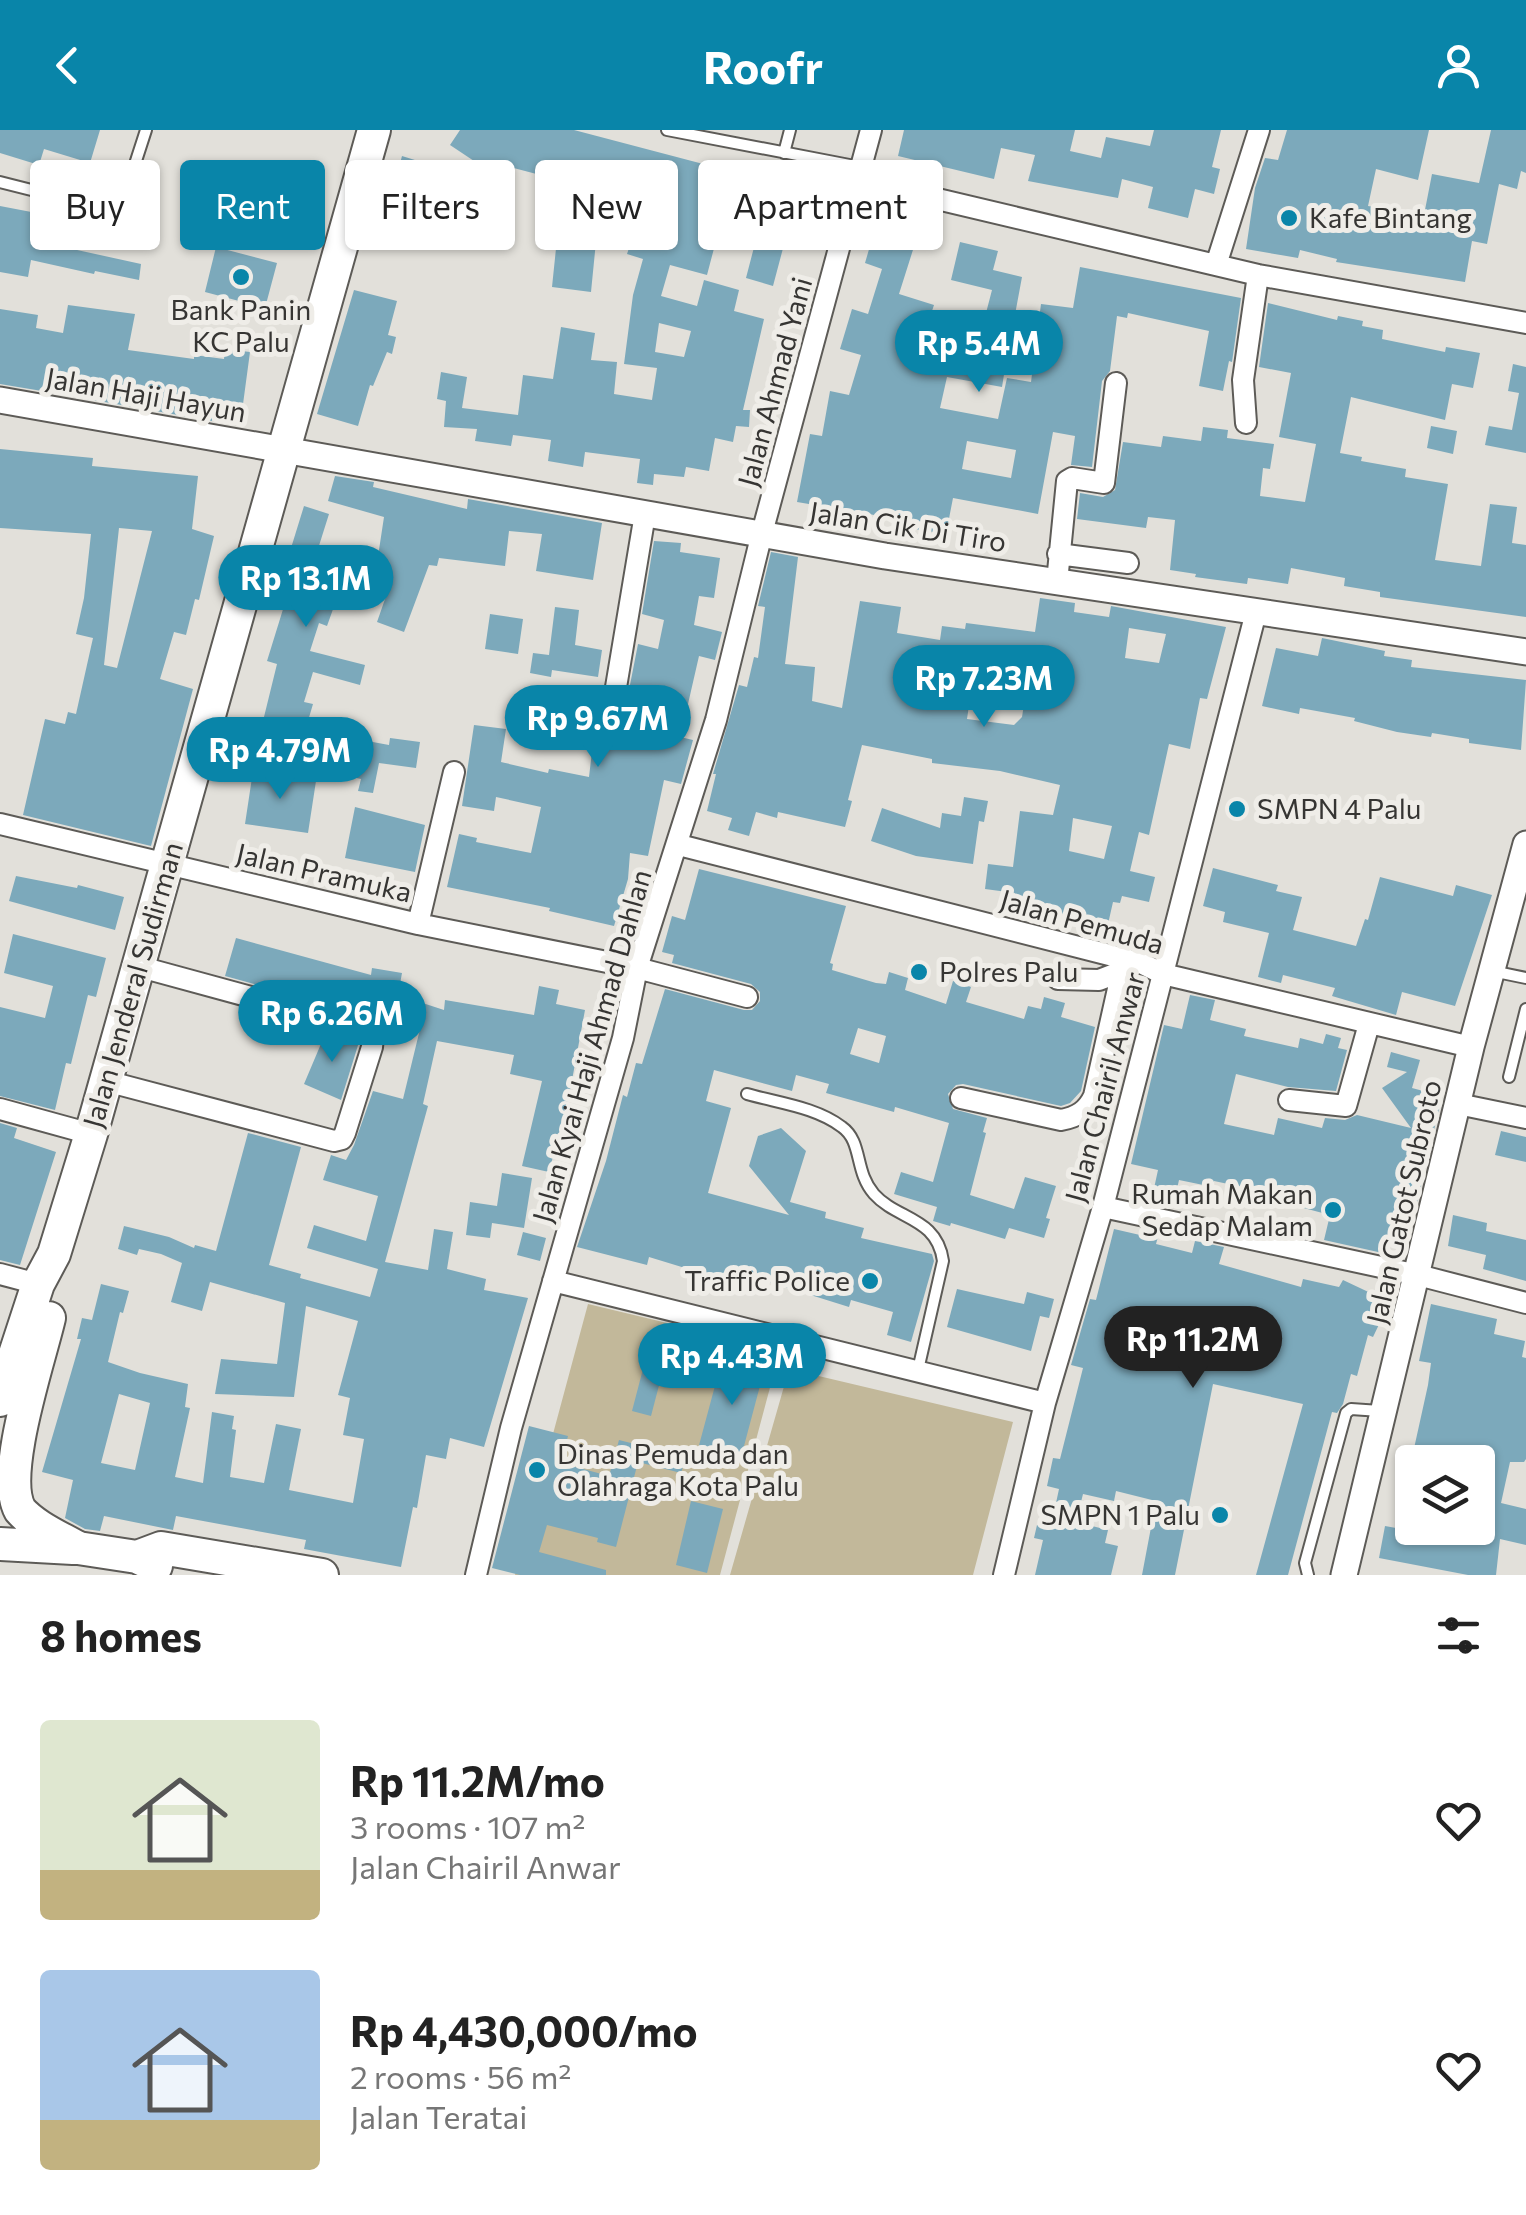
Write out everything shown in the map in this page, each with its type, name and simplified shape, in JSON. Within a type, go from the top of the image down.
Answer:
[{"type":"main road","name":"Jalan Jenderal Sudirman","points":[[0,1400],[38,1284],[54,1254],[92,1134],[374,130]]},
{"type":"main road","points":[[54,1254],[56,1288],[8,1468],[16,1505],[64,1540]]},
{"type":"main road","points":[[0,1525],[213,1575]]},
{"type":"main road","points":[[0,1544],[64,1540]]},
{"type":"main road","points":[[153,1562],[322,1575]]},
{"type":"street","name":"Jalan Ahmad Yani","points":[[862,160],[871,130]]},
{"type":"street","points":[[1216,265],[1259,130]]},
{"type":"street","points":[[943,196],[1216,265],[1526,323]]},
{"type":"street","name":"Jalan Ahmad Yani","points":[[762,533],[838,250]]},
{"type":"street","points":[[1246,424],[1243,380],[1258,274]]},
{"type":"street","points":[[1057,582],[1067,481],[1072,478],[1104,483],[1116,383]]},
{"type":"street","name":"Jalan Haji Hayun","points":[[0,400],[282,448]]},
{"type":"street","name":"Jalan Cik Di Tiro","points":[[282,448],[885,556],[1526,652]]},
{"type":"street","points":[[613,705],[645,514]]},
{"type":"street","name":"Jalan Kyai Haji Ahmad Dahlan","points":[[476,1575],[512,1428],[623,1038],[637,968],[716,720],[762,533]]},
{"type":"street","points":[[1058,554],[1128,563]]},
{"type":"street","name":"Jalan Chairil Anwar","points":[[1004,1575],[1045,1403],[1104,1207],[1256,612]]},
{"type":"street","points":[[418,924],[454,772]]},
{"type":"street","name":"Jalan Pramuka","points":[[0,824],[418,924],[637,968],[747,997]]},
{"type":"street","name":"Jalan Pemuda","points":[[678,845],[1132,967],[1471,1046]]},
{"type":"street","name":"Jalan Gatot Subroto","points":[[1344,1575],[1471,1046],[1524,858]]},
{"type":"street","points":[[106,1080],[334,1142],[346,1133],[372,1047],[374,1038],[357,1026],[138,966]]},
{"type":"street","points":[[1058,979],[1099,980],[1132,967]]},
{"type":"street","points":[[961,1098],[1061,1120],[1088,1108],[1132,967]]},
{"type":"street","points":[[1290,1100],[1346,1106],[1369,1024]]},
{"type":"street","points":[[1458,1104],[1526,1118]]},
{"type":"street","points":[[0,1109],[92,1134]]},
{"type":"street","points":[[1104,1207],[1418,1275],[1526,1303]]},
{"type":"street","points":[[0,1274],[38,1284]]},
{"type":"street","points":[[553,1281],[1045,1403]]},
{"type":"lane","points":[[0,182],[91,205],[114,206],[124,198],[146,130]]},
{"type":"lane","points":[[668,130],[722,135],[809,160]]},
{"type":"lane","points":[[784,153],[790,130]]},
{"type":"lane","points":[[1491,971],[1526,978]]},
{"type":"lane","points":[[1509,1078],[1526,1009]]},
{"type":"lane","points":[[747,1094],[818,1113],[845,1128],[856,1146],[861,1179],[879,1200],[913,1216],[942,1249],[943,1261],[918,1370]]},
{"type":"lane","points":[[1308,1575],[1305,1563],[1346,1413],[1351,1409],[1386,1412]]},
{"type":"shaded area","points":[[588,1304],[780,1350],[720,1575],[515,1575]]},
{"type":"shaded area","points":[[789,1369],[1013,1422],[973,1575],[730,1575]]},
{"type":"building","points":[[0,130],[100,130],[91,160],[44,149],[41,160],[30,162],[0,153]]},
{"type":"building","points":[[460,130],[574,130],[698,163],[698,250],[714,250],[707,275],[670,265],[661,296],[697,306],[704,280],[739,290],[734,311],[764,319],[743,410],[750,410],[749,427],[736,426],[733,442],[715,438],[709,471],[686,467],[684,477],[654,474],[653,485],[637,483],[640,459],[585,452],[583,467],[548,461],[551,440],[513,435],[511,446],[475,441],[477,429],[444,427],[446,401],[437,399],[441,372],[467,377],[462,408],[518,415],[523,375],[553,379],[561,327],[595,333],[591,360],[617,362],[614,394],[652,400],[657,368],[624,364],[633,295],[643,259],[627,254],[628,250],[678,250],[678,160],[535,160],[535,174],[515,168],[515,160],[472,160],[450,145]],"holes":[[[659,323],[691,331],[684,357],[655,352]]]},
{"type":"building","points":[[904,130],[1075,130],[1070,151],[1101,158],[1106,137],[1150,146],[1154,130],[1221,130],[1212,167],[1220,169],[1214,194],[1195,189],[1188,218],[1148,208],[1153,187],[1122,179],[1118,198],[1028,181],[1035,155],[1001,148],[994,179],[943,167],[943,160],[898,156]]},
{"type":"building","points":[[1287,130],[1429,130],[1418,180],[1376,169],[1368,206],[1424,215],[1432,174],[1479,183],[1491,130],[1526,130],[1526,173],[1521,171],[1517,189],[1499,184],[1487,244],[1472,241],[1465,282],[1336,262],[1337,259],[1300,250],[1298,258],[1246,249],[1255,188],[1265,158],[1278,160]]},
{"type":"building","points":[[0,206],[30,212],[30,250],[77,250],[141,264],[139,280],[31,260],[28,277],[0,272]]},
{"type":"building","points":[[960,242],[998,251],[993,270],[1022,277],[1014,320],[986,313],[992,290],[951,280]]},
{"type":"building","name":"Bank Panin KC Palu","points":[[215,250],[277,263],[265,308],[205,292]]},
{"type":"building","points":[[556,250],[595,250],[591,292],[552,287]]},
{"type":"building","points":[[753,250],[783,250],[773,286],[746,278]]},
{"type":"building","points":[[869,250],[913,250],[899,294],[934,305],[931,314],[961,321],[955,346],[1007,356],[1002,387],[947,377],[940,408],[998,419],[1007,378],[1031,382],[1041,304],[1073,308],[1080,267],[1241,298],[1232,362],[1229,361],[1223,391],[1199,386],[1209,331],[1128,313],[1127,318],[1117,316],[1110,371],[1102,381],[1092,467],[1071,465],[1075,436],[1053,432],[1038,514],[953,498],[946,534],[915,529],[916,522],[797,502],[810,434],[822,436],[830,391],[849,395],[861,355],[840,349],[852,309],[868,314],[882,269],[865,263]],"holes":[[[967,441],[1016,450],[1011,478],[962,469]]]},
{"type":"building","points":[[354,290],[397,301],[388,335],[396,337],[392,354],[387,352],[373,386],[370,385],[358,426],[317,414]]},
{"type":"building","points":[[1268,303],[1337,320],[1338,316],[1363,321],[1362,326],[1383,330],[1382,339],[1445,352],[1446,347],[1480,353],[1473,388],[1452,384],[1445,420],[1351,397],[1340,453],[1406,469],[1405,477],[1448,484],[1435,560],[1481,566],[1490,504],[1517,507],[1512,543],[1526,545],[1526,617],[1380,597],[1380,592],[1344,586],[1345,578],[1291,568],[1288,584],[1248,578],[1247,584],[1195,577],[1196,574],[1170,570],[1175,520],[1148,517],[1146,528],[1077,519],[1080,493],[1103,497],[1115,490],[1123,442],[1161,447],[1163,436],[1201,441],[1203,427],[1228,430],[1227,438],[1274,444],[1270,469],[1263,468],[1260,496],[1305,502],[1316,444],[1279,437],[1291,373],[1259,367]]},
{"type":"building","points":[[68,305],[135,314],[128,350],[194,359],[194,355],[224,359],[225,349],[250,352],[241,419],[212,415],[212,421],[82,398],[82,393],[49,386],[48,392],[0,384],[0,309],[38,315],[36,328],[63,333]]},
{"type":"building","points":[[1513,364],[1526,367],[1526,453],[1485,445],[1489,426],[1512,430],[1519,393],[1508,391]]},
{"type":"building","points":[[1431,426],[1457,431],[1453,454],[1427,448]]},
{"type":"building","points":[[0,449],[93,458],[92,466],[198,476],[192,529],[214,536],[186,635],[174,632],[160,679],[193,689],[151,846],[23,815],[45,719],[65,724],[68,712],[76,714],[93,638],[76,634],[91,534],[0,528]],"holes":[[[119,528],[152,531],[117,668],[104,665]]]},
{"type":"building","points":[[335,476],[374,482],[373,487],[467,509],[468,499],[602,523],[593,580],[536,571],[542,534],[509,531],[505,566],[439,558],[437,566],[429,565],[404,632],[377,622],[391,582],[362,575],[366,560],[377,563],[384,517],[328,501]]},
{"type":"building","points":[[304,506],[329,514],[311,571],[356,585],[351,602],[337,598],[327,626],[319,623],[310,651],[365,665],[360,685],[313,672],[304,702],[313,704],[305,731],[263,721],[277,664],[267,661],[297,564],[287,561]]},
{"type":"building","points":[[654,541],[681,543],[680,552],[720,558],[714,598],[699,596],[694,625],[722,632],[715,660],[699,656],[688,704],[682,703],[676,736],[693,740],[681,784],[664,780],[648,856],[630,853],[628,879],[614,926],[447,887],[459,834],[477,838],[476,842],[531,853],[541,807],[496,797],[494,811],[462,806],[474,725],[506,729],[501,762],[589,777],[596,717],[650,722],[656,696],[629,690],[638,644],[658,649],[664,620],[642,614]]},
{"type":"building","points":[[771,552],[798,557],[785,664],[815,667],[812,701],[842,708],[860,601],[901,607],[897,633],[940,640],[942,626],[965,629],[966,623],[1035,632],[1040,598],[1075,603],[1074,612],[1109,617],[1111,606],[1226,627],[1207,699],[1200,698],[1190,749],[1169,744],[1149,835],[1139,832],[1130,871],[1155,877],[1149,902],[1122,896],[1120,903],[1113,902],[1108,924],[1060,913],[1060,919],[1038,916],[1038,911],[1013,908],[1015,893],[985,889],[988,864],[1013,867],[1020,811],[1053,815],[1060,785],[1000,771],[932,763],[932,759],[862,745],[845,827],[778,812],[777,818],[756,812],[749,836],[728,830],[732,818],[707,811],[713,774],[739,685],[747,687],[754,657],[758,658],[765,607],[758,606]],"holes":[[[1129,628],[1166,634],[1159,663],[1125,658]],[[971,692],[1025,698],[1022,717],[1014,725],[967,719]],[[1073,818],[1112,826],[1104,859],[1069,851]]]},
{"type":"building","points":[[555,607],[579,610],[575,645],[602,650],[598,677],[552,670],[551,677],[530,673],[533,653],[549,655]]},
{"type":"building","points":[[490,614],[523,619],[518,654],[485,649]]},
{"type":"building","points":[[1322,638],[1385,651],[1384,656],[1412,660],[1411,667],[1526,680],[1521,750],[1432,733],[1431,737],[1397,732],[1354,721],[1355,718],[1300,708],[1299,714],[1262,706],[1276,648],[1318,656]]},
{"type":"building","points":[[351,738],[389,745],[390,738],[420,742],[416,768],[379,763],[373,793],[358,791],[361,779],[343,775]]},
{"type":"building","points":[[253,771],[316,781],[308,833],[245,824]]},
{"type":"building","points":[[964,797],[988,801],[984,822],[979,821],[973,864],[916,856],[871,841],[882,808],[940,828],[942,813],[961,816]]},
{"type":"building","points":[[355,807],[425,825],[415,872],[345,858]]},
{"type":"building","points":[[1213,868],[1278,885],[1276,891],[1302,897],[1293,930],[1356,946],[1380,877],[1453,896],[1456,885],[1492,895],[1455,1006],[1402,992],[1396,1015],[1332,996],[1335,988],[1283,975],[1281,983],[1258,977],[1269,933],[1223,922],[1225,912],[1203,906]]},
{"type":"building","points":[[699,869],[846,906],[830,963],[832,970],[886,984],[889,972],[908,978],[905,990],[946,1004],[953,981],[971,987],[966,1002],[1024,1019],[1028,1006],[1041,1009],[1044,997],[1065,1003],[1061,1017],[1095,1027],[1081,1091],[1070,1103],[1061,1106],[963,1084],[956,1085],[948,1094],[953,1109],[987,1118],[970,1195],[1014,1209],[1025,1177],[1056,1186],[1044,1238],[1009,1228],[1005,1239],[951,1223],[950,1226],[933,1221],[937,1207],[894,1194],[901,1172],[933,1182],[949,1123],[826,1093],[829,1084],[796,1075],[792,1091],[714,1070],[706,1101],[731,1108],[708,1193],[789,1215],[749,1166],[758,1136],[781,1128],[806,1151],[790,1202],[826,1212],[825,1218],[864,1228],[861,1238],[932,1254],[934,1261],[911,1342],[887,1335],[893,1312],[851,1300],[849,1307],[769,1282],[768,1286],[722,1274],[721,1279],[649,1257],[647,1265],[577,1247],[623,1095],[627,1097],[636,1063],[642,1064],[665,989],[744,1010],[752,1010],[760,1001],[760,992],[751,984],[672,963],[674,955],[662,952],[672,916],[685,920]],"holes":[[[858,1028],[886,1036],[879,1063],[850,1054]]]},
{"type":"building","points":[[16,876],[124,897],[115,930],[9,901]]},
{"type":"building","points":[[13,934],[106,958],[96,997],[88,995],[55,1110],[0,1096],[0,1007],[45,1018],[53,986],[4,973]]},
{"type":"building","points":[[236,938],[371,975],[372,968],[402,973],[398,995],[444,1010],[445,1000],[534,1015],[539,986],[559,990],[556,1004],[585,1010],[549,1172],[522,1166],[542,1081],[510,1074],[514,1055],[437,1041],[423,1104],[428,1106],[385,1262],[428,1270],[434,1229],[453,1232],[447,1269],[486,1279],[484,1290],[528,1298],[484,1447],[450,1438],[446,1459],[426,1455],[401,1567],[304,1549],[306,1540],[176,1516],[173,1530],[104,1516],[100,1531],[85,1529],[65,1518],[73,1480],[42,1472],[81,1339],[77,1339],[82,1318],[92,1320],[101,1284],[129,1291],[108,1362],[188,1384],[185,1407],[190,1408],[175,1477],[203,1483],[212,1412],[234,1416],[230,1477],[264,1483],[276,1424],[301,1429],[289,1490],[353,1503],[364,1439],[343,1435],[350,1398],[338,1395],[358,1321],[306,1306],[294,1397],[215,1394],[221,1359],[277,1364],[285,1303],[210,1282],[202,1311],[171,1302],[182,1263],[139,1249],[137,1255],[118,1249],[124,1226],[216,1251],[248,1133],[301,1147],[269,1265],[301,1274],[300,1278],[370,1297],[378,1269],[307,1248],[314,1225],[366,1241],[378,1196],[323,1180],[331,1155],[346,1160],[373,1091],[403,1099],[421,1025],[393,1020],[392,1025],[379,1023],[361,1013],[225,976]],"holes":[[[119,1394],[150,1403],[135,1470],[101,1463]]]},
{"type":"building","points":[[1190,995],[1215,1000],[1210,1020],[1246,1029],[1244,1036],[1298,1048],[1300,1038],[1323,1044],[1326,1034],[1341,1038],[1338,1048],[1347,1050],[1336,1091],[1288,1087],[1236,1074],[1224,1124],[1274,1135],[1278,1118],[1322,1128],[1325,1118],[1345,1120],[1357,1115],[1411,1128],[1382,1088],[1407,1072],[1387,1067],[1391,1052],[1420,1060],[1412,1088],[1442,1096],[1413,1219],[1397,1215],[1387,1254],[1324,1240],[1330,1215],[1251,1194],[1252,1189],[1214,1181],[1213,1187],[1179,1180],[1175,1198],[1153,1193],[1158,1170],[1131,1164],[1164,1025],[1182,1029]]},
{"type":"building","points":[[326,1032],[359,1042],[341,1100],[304,1084]]},
{"type":"building","points":[[0,1123],[17,1128],[14,1138],[56,1152],[20,1265],[0,1260]]},
{"type":"building","points":[[1501,1131],[1526,1137],[1526,1162],[1495,1155]]},
{"type":"building","points":[[502,1173],[532,1178],[524,1228],[492,1223],[490,1238],[466,1235],[470,1202],[497,1206]]},
{"type":"building","points":[[1453,1215],[1487,1223],[1486,1231],[1526,1240],[1526,1281],[1483,1269],[1486,1255],[1448,1246]]},
{"type":"building","points":[[1114,1229],[1140,1235],[1142,1229],[1159,1233],[1156,1244],[1192,1253],[1195,1241],[1224,1247],[1219,1264],[1301,1287],[1303,1279],[1339,1287],[1343,1280],[1379,1297],[1385,1304],[1373,1337],[1368,1335],[1357,1376],[1351,1374],[1343,1404],[1337,1413],[1332,1412],[1288,1575],[1256,1575],[1303,1404],[1213,1384],[1175,1575],[1142,1575],[1156,1501],[1116,1491],[1114,1501],[1083,1494],[1076,1522],[1108,1530],[1105,1543],[1118,1546],[1111,1575],[1035,1575],[1043,1540],[1034,1538],[1037,1525],[1046,1527],[1048,1516],[1053,1517],[1059,1489],[1047,1486],[1053,1458],[1060,1459],[1083,1368],[1071,1365],[1090,1299],[1096,1300]]},
{"type":"building","points":[[523,1232],[546,1238],[540,1261],[517,1255]]},
{"type":"building","points":[[957,1289],[1024,1304],[1027,1292],[1054,1299],[1049,1318],[1040,1316],[1031,1351],[947,1327]]},
{"type":"building","points":[[1431,1304],[1497,1319],[1494,1334],[1525,1341],[1522,1357],[1526,1358],[1526,1459],[1510,1462],[1501,1503],[1526,1509],[1526,1545],[1500,1539],[1496,1575],[1468,1575],[1379,1558],[1385,1526],[1395,1528],[1395,1545],[1495,1545],[1495,1445],[1415,1445],[1431,1363],[1419,1361]]},
{"type":"building","points":[[723,1356],[765,1367],[740,1461],[698,1449]]},
{"type":"building","points":[[643,1369],[662,1374],[651,1416],[632,1411]]},
{"type":"building","points":[[529,1426],[568,1436],[561,1463],[609,1476],[619,1440],[686,1457],[681,1473],[638,1462],[616,1547],[597,1542],[598,1538],[547,1525],[539,1552],[606,1570],[606,1575],[520,1575],[492,1568]]},
{"type":"building","points":[[691,1501],[723,1509],[707,1573],[676,1565]]},
{"type":"place","name":"Kafe Bintang","points":[[1289,218]]},
{"type":"place","name":"Bank Panin KC Palu","points":[[241,277]]},
{"type":"place","name":"SMPN 4 Palu","points":[[1237,809]]},
{"type":"place","name":"Polres Palu","points":[[919,972]]},
{"type":"place","name":"Rumah Makan Sedap Malam","points":[[1333,1210]]},
{"type":"place","name":"Traffic Police","points":[[870,1281]]},
{"type":"place","name":"Dinas Pemuda dan Olahraga Kota Palu","points":[[537,1470]]},
{"type":"place","name":"SMPN 1 Palu","points":[[1220,1515]]}]
